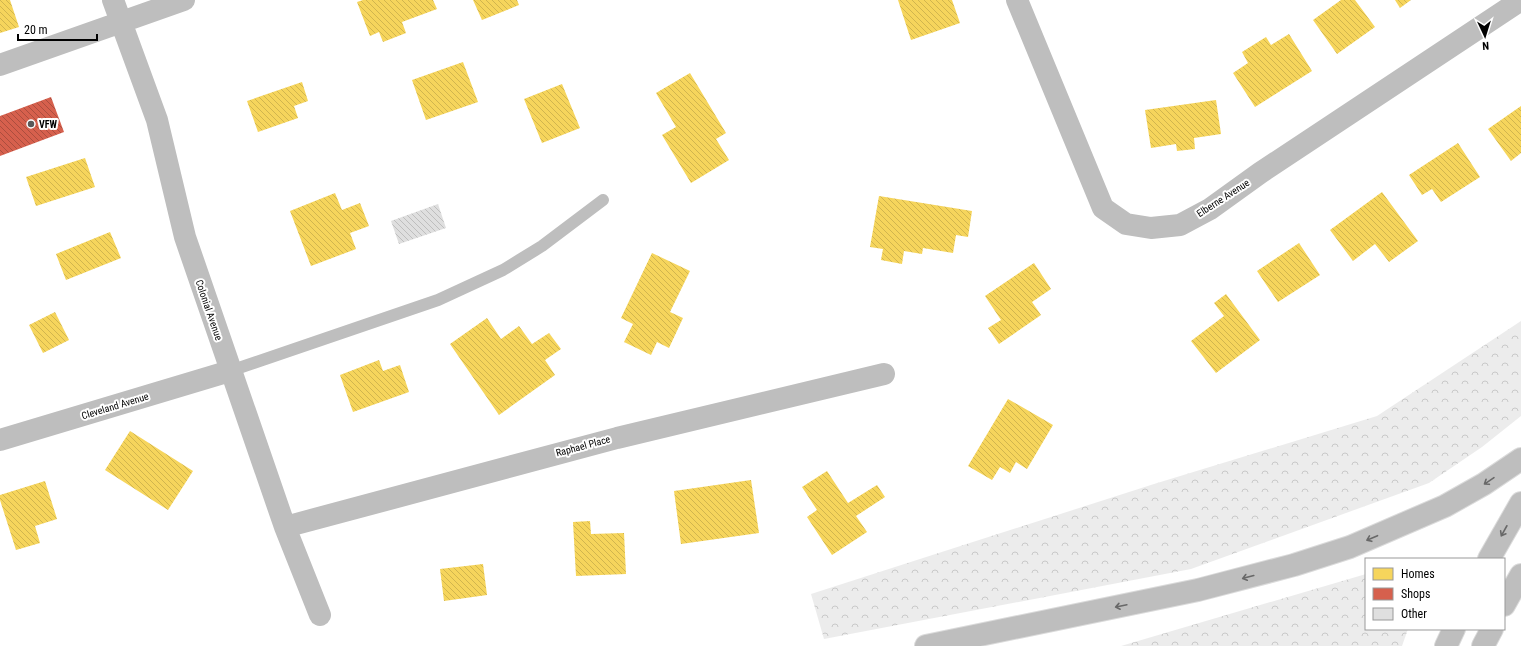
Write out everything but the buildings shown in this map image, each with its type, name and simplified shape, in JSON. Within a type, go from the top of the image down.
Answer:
[{"type":"main road","name":"Colonial Avenue","points":[[113,0],[157,120],[184,238],[285,527],[320,615]]},
{"type":"main road","points":[[0,65],[184,0]]},
{"type":"main road","name":"Elberne Avenue","points":[[1017,0],[1103,208],[1126,224],[1151,228],[1180,225],[1210,208],[1521,0]]},
{"type":"main road","name":"Cleveland Avenue","points":[[0,440],[230,371]]},
{"type":"main road","name":"Raphael Place","points":[[285,527],[617,438],[884,374]]},
{"type":"main road","points":[[926,646],[1198,590],[1294,565],[1350,548],[1445,506],[1484,484],[1521,459]]},
{"type":"main road","points":[[1489,558],[1521,503]]},
{"type":"main road","points":[[1505,603],[1521,575]]},
{"type":"main road","points":[[1446,646],[1454,630]]},
{"type":"main road","points":[[1483,646],[1491,630]]},
{"type":"lane","points":[[230,371],[438,300],[503,270],[542,246],[603,200]]},
{"type":"green space","points":[[1521,321],[1521,416],[1482,447],[1429,483],[1191,569],[824,639],[811,594],[1154,484],[1377,416]]},
{"type":"green space","points":[[1365,574],[1365,630],[1408,630],[1402,646],[1121,646]]},
{"type":"place","name":"VFW","points":[[31,124]]}]
